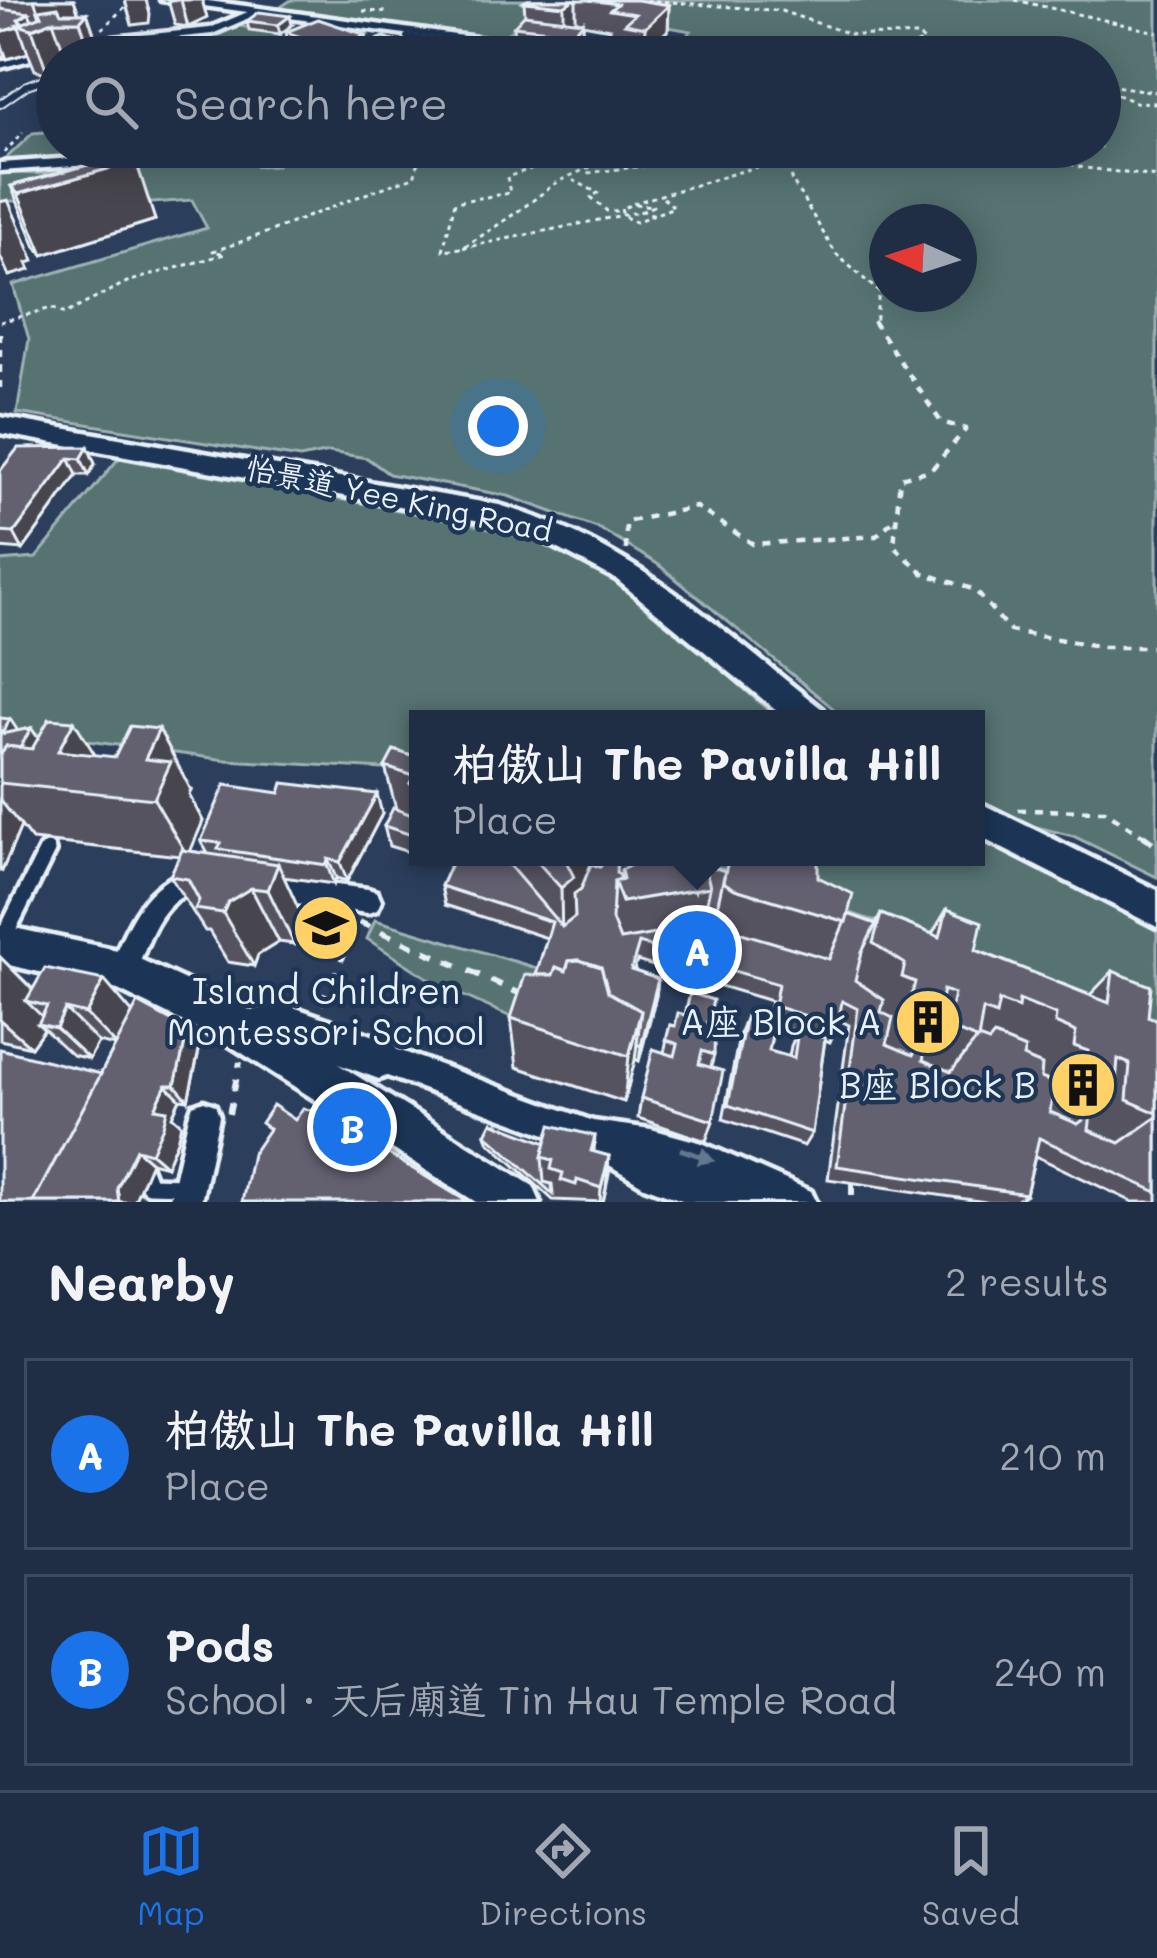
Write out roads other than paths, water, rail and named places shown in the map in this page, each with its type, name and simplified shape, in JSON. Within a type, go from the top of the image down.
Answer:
[{"type":"street","points":[[168,0],[419,36]]},
{"type":"street","points":[[154,36],[212,31],[259,10]]},
{"type":"street","points":[[0,65],[36,55]]},
{"type":"street","points":[[0,167],[36,166]]},
{"type":"street","name":"怡景道 Yee King Road","points":[[0,425],[80,444],[499,514],[557,531],[626,570],[799,710]]},
{"type":"street","points":[[990,813],[1157,909]]},
{"type":"street","points":[[122,971],[159,898],[180,883],[202,881],[363,912]]},
{"type":"street","points":[[0,944],[122,971],[174,1003],[248,1033],[517,1202]]},
{"type":"street","points":[[248,1033],[282,1024],[585,1133],[655,1175],[724,1199],[760,1202]]},
{"type":"street","points":[[329,1086],[342,1069],[380,1058]]},
{"type":"street","points":[[187,1194],[196,1122]]},
{"type":"street","points":[[585,1133],[664,1143],[731,1166],[800,1202]]},
{"type":"lane","points":[[402,33],[414,36]]},
{"type":"lane","points":[[402,33],[409,36]]},
{"type":"lane","points":[[7,44],[23,58]]},
{"type":"lane","points":[[0,104],[12,92],[36,83]]},
{"type":"lane","points":[[0,944],[47,850]]},
{"type":"lane","points":[[148,1150],[141,1165],[149,1185],[187,1194]]},
{"type":"place","name":"Island Children Montessori School","points":[[326,928]]},
{"type":"place","name":"柏傲山 The Pavilla Hill","points":[[697,950]]},
{"type":"place","name":"A座 Block A","points":[[928,1022]]},
{"type":"place","name":"B座 Block B","points":[[1083,1085]]},
{"type":"place","name":"Pods","points":[[352,1127]]}]
